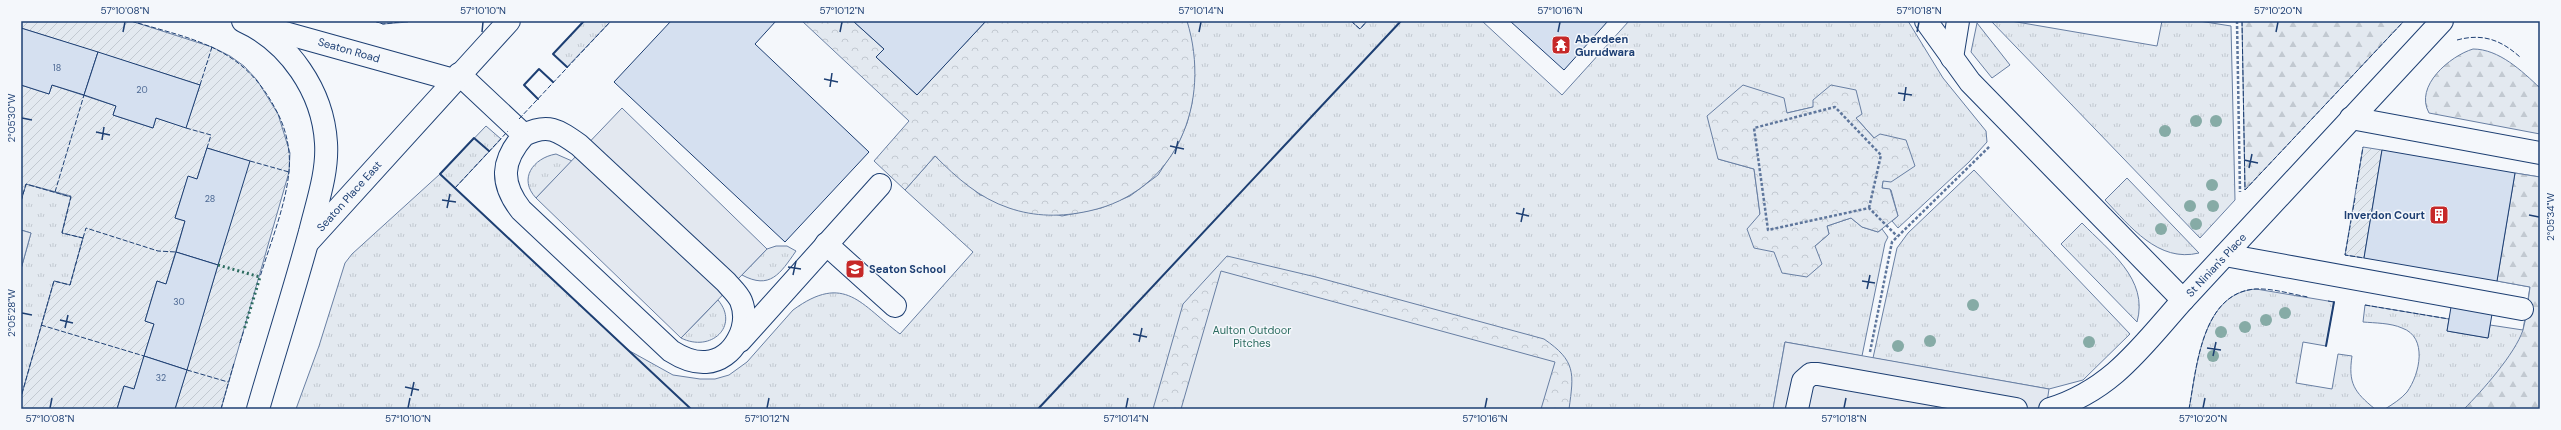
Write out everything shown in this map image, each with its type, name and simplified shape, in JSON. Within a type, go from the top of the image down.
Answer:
[{"type":"street","name":"Seaton Road","points":[[243,21],[456,77]]},
{"type":"street","name":"Seaton Road","points":[[243,21],[276,42],[290,58],[315,95],[323,120],[326,143],[324,167],[306,244]]},
{"type":"street","name":"Seaton Place East","points":[[258,409],[306,244],[456,77],[509,21]]},
{"type":"street","name":"St Ninian's Place","points":[[1926,21],[1970,82],[2184,300],[2442,21]]},
{"type":"street","points":[[1952,58],[1958,21]]},
{"type":"street","points":[[456,77],[524,135]]},
{"type":"street","points":[[2351,118],[2540,153]]},
{"type":"street","points":[[732,349],[743,328],[744,311],[737,294],[726,282],[568,137],[558,130],[546,128],[535,130],[524,135],[514,146],[507,160],[506,185],[521,210],[671,351],[689,360],[707,362],[714,360],[732,349],[880,185]]},
{"type":"street","points":[[826,244],[895,306]]},
{"type":"street","points":[[2225,255],[2522,309]]},
{"type":"street","points":[[2050,409],[2081,398],[2106,382],[2184,300]]},
{"type":"street","points":[[1797,409],[1803,381],[1811,374],[2008,408]]},
{"type":"path","points":[[2237,21],[2241,238]]},
{"type":"path","points":[[1835,107],[1881,155],[1870,208],[1768,230],[1754,128],[1835,107]]},
{"type":"path","points":[[1863,382],[1892,242],[2012,125]]},
{"type":"path","points":[[1870,208],[1897,236]]},
{"type":"green space","points":[[21,21],[131,21],[212,47],[230,56],[244,66],[257,80],[278,114],[290,153],[289,172],[221,409],[175,409],[249,161],[207,148],[197,179],[188,177],[175,218],[185,221],[166,284],[157,281],[145,321],[154,324],[134,389],[124,386],[117,409],[21,409],[21,397],[54,281],[70,285],[83,238],[62,233],[71,196],[26,184],[21,201],[21,85],[49,94],[52,85],[116,106],[113,115],[153,128],[156,118],[186,127],[200,85],[21,28]]},
{"type":"green space","points":[[374,21],[408,21],[408,22],[383,24]]},
{"type":"green space","points":[[584,21],[611,21],[567,67],[553,54]]},
{"type":"green space","points":[[802,21],[853,21],[884,49],[876,57],[917,95],[986,21],[1187,21],[1194,52],[1195,82],[1190,112],[1180,139],[1165,164],[1145,185],[1120,201],[1089,211],[1049,215],[1029,213],[1009,208],[978,193],[935,156],[905,190],[874,161],[909,121]]},
{"type":"green space","points":[[1187,21],[1351,21],[1360,29],[1367,21],[1482,21],[1562,95],[1629,21],[1908,21],[1943,78],[1986,131],[1987,142],[1969,162],[1898,228],[1892,221],[1898,216],[1891,190],[1882,188],[1883,180],[1875,139],[1856,118],[1813,107],[1787,113],[1718,159],[1754,169],[1760,214],[1815,246],[1829,234],[1827,226],[1851,218],[1862,227],[1878,232],[1882,229],[1888,237],[1885,243],[1862,356],[1785,342],[1773,409],[296,409],[319,346],[345,263],[352,254],[440,174],[486,126],[501,139],[455,188],[628,350],[673,375],[700,379],[715,379],[729,375],[747,362],[793,310],[811,299],[826,294],[839,293],[851,297],[863,304],[900,334],[973,252],[905,190],[935,156],[980,195],[1062,216],[1101,208],[1130,196],[1158,175],[1179,142],[1187,123],[1192,103],[1194,65]]},
{"type":"green space","points":[[1351,21],[1367,21],[1360,29]]},
{"type":"green space","points":[[1991,21],[2011,21],[2157,46],[2162,21],[2199,21],[2231,26],[2235,200],[2200,238]]},
{"type":"green space","points":[[2242,21],[2404,21],[2245,190]]},
{"type":"green space","points":[[1977,23],[2010,65],[1992,78],[1971,52]]},
{"type":"green space","points":[[2473,49],[2492,53],[2510,62],[2540,88],[2540,134],[2429,113],[2426,103],[2426,93],[2430,83],[2445,65],[2454,58]]},
{"type":"green space","points":[[1743,85],[1784,98],[1787,113],[1813,107],[1813,100],[1831,85],[1856,90],[1862,114],[1856,118],[1874,138],[1880,134],[1906,140],[1915,166],[1891,182],[1883,181],[1882,188],[1890,189],[1898,216],[1878,232],[1862,227],[1851,218],[1827,226],[1829,234],[1815,246],[1822,264],[1807,277],[1782,273],[1774,252],[1754,248],[1747,229],[1760,214],[1754,169],[1718,159],[1707,116]]},
{"type":"green space","points":[[2363,147],[2382,150],[2364,258],[2345,255]]},
{"type":"green space","points":[[556,154],[572,161],[536,198],[528,184],[528,177],[531,170],[541,160]]},
{"type":"green space","points":[[1974,170],[2130,334],[2083,380],[2049,389],[1873,358],[1897,248],[1908,233]]},
{"type":"green space","points":[[2515,173],[2540,177],[2540,409],[2385,409],[2402,397],[2412,384],[2418,366],[2418,347],[2416,339],[2410,333],[2398,326],[2363,322],[2365,305],[2449,319],[2447,331],[2488,338],[2490,325],[2523,330],[2530,287],[2497,281]]},
{"type":"green space","points":[[2515,173],[2540,177],[2540,409],[2464,409],[2506,361],[2519,340],[2523,330],[2530,287],[2497,281]]},
{"type":"green space","points":[[2127,178],[2199,253],[2184,255],[2171,253],[2146,240],[2124,221],[2105,200]]},
{"type":"green space","points":[[26,184],[71,197],[62,232],[83,238],[70,285],[54,281],[21,398],[21,269],[31,233],[21,230],[21,201]]},
{"type":"green space","points":[[2082,223],[2114,255],[2132,279],[2137,292],[2139,307],[2137,322],[2061,244]]},
{"type":"green space","points":[[776,246],[787,246],[796,251],[779,273],[767,280],[760,281],[742,275],[767,249]]},
{"type":"green space","name":"Aulton Outdoor Pitches","points":[[1227,256],[1316,277],[1544,339],[1562,354],[1570,369],[1572,386],[1569,409],[1153,409],[1183,304]]},
{"type":"green space","name":"Aulton Outdoor Pitches","points":[[1221,271],[1555,362],[1541,409],[1181,409]]},
{"type":"green space","points":[[2256,289],[2334,302],[2326,346],[2303,342],[2296,383],[2332,389],[2338,354],[2352,356],[2351,373],[2354,386],[2357,392],[2375,409],[2189,409],[2199,354],[2205,335],[2213,318],[2223,304],[2238,294]]},
{"type":"green space","points":[[718,300],[724,310],[726,319],[724,327],[719,334],[712,339],[703,342],[692,342],[681,338]]},
{"type":"shaded area","points":[[622,108],[767,249],[681,338],[536,198]]},
{"type":"shaded area","points":[[21,230],[31,233],[21,269]]},
{"type":"shaded area","points":[[1785,342],[2049,389],[2046,409],[1773,409]]},
{"type":"building","points":[[671,21],[776,21],[755,44],[869,152],[785,242],[614,82]]},
{"type":"building","points":[[853,21],[986,21],[917,95],[876,57],[884,49]]},
{"type":"building","name":"Aberdeen Gurudwara","points":[[1510,21],[1608,21],[1564,70]]},
{"type":"building","points":[[21,28],[98,52],[84,95],[52,85],[49,94],[21,85]]},
{"type":"building","points":[[98,52],[200,85],[186,128],[156,118],[153,128],[113,115],[116,106],[84,95]]},
{"type":"building","points":[[207,148],[250,161],[218,265],[176,252],[185,221],[175,218],[188,176],[197,179]]},
{"type":"building","name":"Inverdon Court","points":[[2382,150],[2515,173],[2497,281],[2364,258]]},
{"type":"building","points":[[176,252],[218,265],[187,370],[144,356],[154,324],[145,321],[157,281],[166,284]]},
{"type":"building","points":[[2451,307],[2492,314],[2488,338],[2447,331]]},
{"type":"building","points":[[144,356],[187,370],[175,409],[117,409],[124,386],[134,389]]},
{"type":"hedge","points":[[218,265],[260,277],[244,330]]},
{"type":"fence","points":[[131,21],[196,41],[215,49],[232,59],[248,72],[263,89],[280,117],[288,147],[289,171],[285,197],[260,277]]},
{"type":"fence","points":[[374,21],[383,24],[408,21]]},
{"type":"fence","points":[[431,21],[438,21]]},
{"type":"fence","points":[[519,119],[611,21]]},
{"type":"fence","points":[[1351,21],[1360,29],[1367,21]]},
{"type":"fence","points":[[2242,21],[2245,190],[2404,21]]},
{"type":"fence","points":[[2457,40],[2475,37],[2499,42],[2520,57]]},
{"type":"fence","points":[[200,85],[212,47]]},
{"type":"fence","points":[[55,192],[84,95]]},
{"type":"fence","points":[[186,128],[211,135],[207,148]]},
{"type":"fence","points":[[455,188],[508,131]]},
{"type":"fence","points":[[2356,189],[2363,147]]},
{"type":"fence","points":[[250,161],[289,172]]},
{"type":"fence","points":[[21,201],[26,184],[71,197],[62,233],[83,238],[70,285],[54,281],[21,397]]},
{"type":"fence","points":[[2355,198],[2345,255],[2364,258]]},
{"type":"fence","points":[[83,238],[86,228],[158,251],[176,252]]},
{"type":"fence","points":[[2189,409],[2198,357],[2211,322],[2220,307],[2232,296],[2255,289],[2278,291],[2308,297]]},
{"type":"fence","points":[[2328,301],[2334,302]]},
{"type":"fence","points":[[2365,305],[2449,319]]},
{"type":"fence","points":[[41,325],[144,356]]},
{"type":"fence","points":[[240,343],[244,330]]},
{"type":"fence","points":[[221,409],[234,363]]},
{"type":"fence","points":[[187,370],[228,382]]},
{"type":"wall","points":[[567,67],[553,54],[584,21]]},
{"type":"wall","points":[[1038,409],[1401,21]]},
{"type":"wall","points":[[538,99],[524,85],[539,69],[553,82]]},
{"type":"wall","points":[[489,151],[474,138],[440,174],[691,409]]},
{"type":"wall","points":[[2326,346],[2334,302]]},
{"type":"place","name":"Aberdeen Gurudwara","points":[[1561,45]]},
{"type":"place","name":"Inverdon Court","points":[[2439,215]]},
{"type":"place","name":"Seaton School","points":[[855,269]]}]
